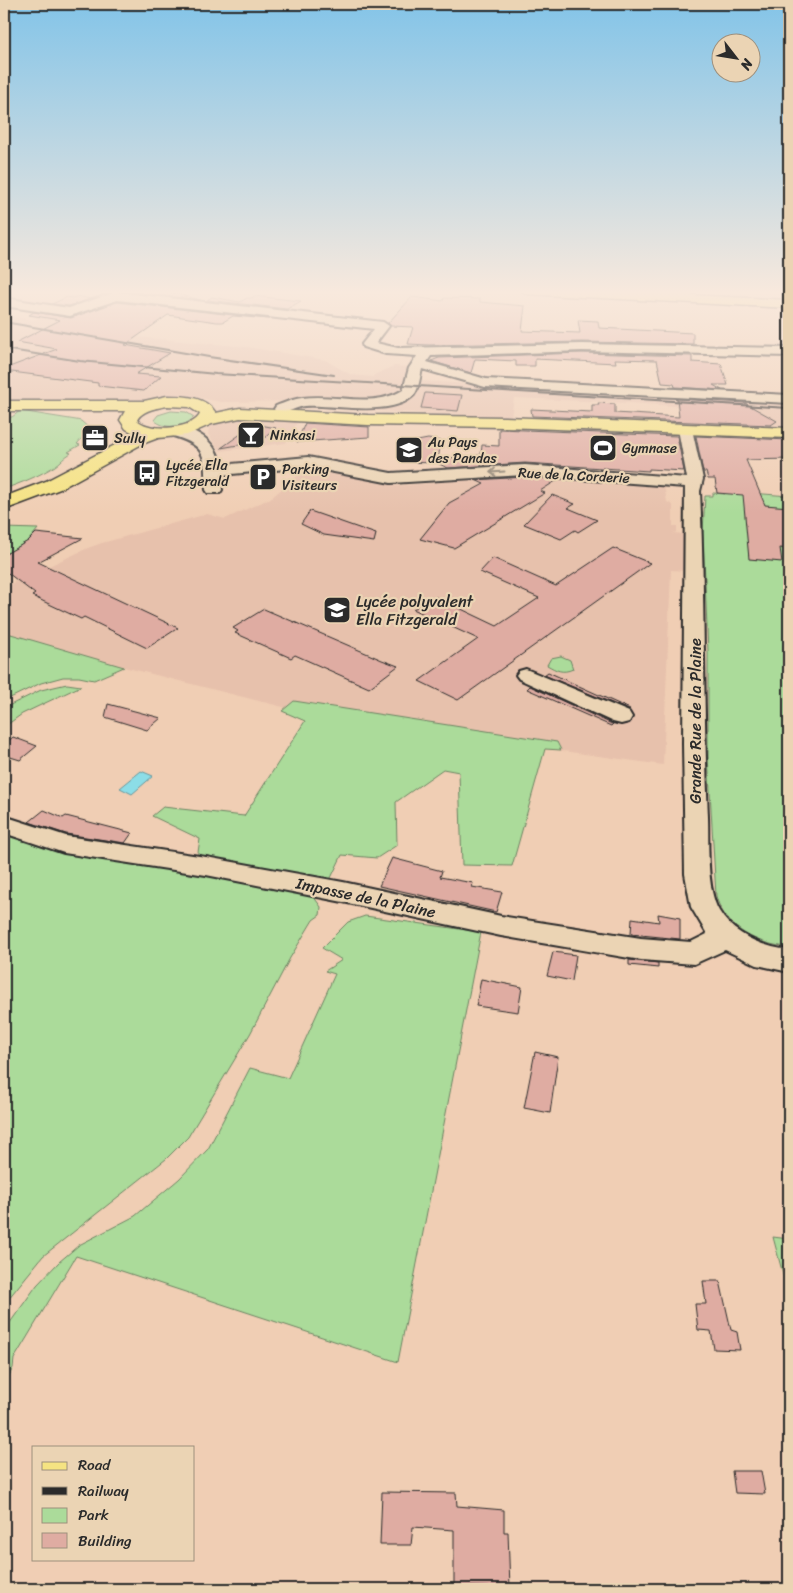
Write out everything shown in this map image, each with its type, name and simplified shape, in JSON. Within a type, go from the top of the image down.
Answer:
[{"type":"main road","points":[[4,494],[56,471],[121,434],[135,416],[173,401],[200,422],[281,409]]},
{"type":"main road","points":[[4,406],[84,407],[135,416],[146,432],[156,433],[175,432],[200,422],[240,412],[281,409],[432,420],[789,433]]},
{"type":"main road","points":[[240,412],[368,420],[432,420]]},
{"type":"main road","points":[[4,504],[53,485],[136,440],[156,433]]},
{"type":"street","points":[[281,409],[303,402],[374,404],[396,400],[409,392],[419,364]]},
{"type":"street","points":[[437,364],[485,383],[789,399]]},
{"type":"street","points":[[200,422],[212,456],[214,490]]},
{"type":"street","name":"Grande Rue de la Plaine","points":[[685,430],[694,483],[692,491],[696,588],[693,767],[699,890],[708,916],[727,937],[752,951],[789,961]]},
{"type":"street","name":"Rue de la Corderie","points":[[213,471],[308,462],[400,478],[525,470],[694,483]]},
{"type":"street","points":[[526,674],[621,718]]},
{"type":"street","name":"Impasse de la Plaine","points":[[4,824],[64,844],[206,866],[343,892],[501,926],[641,950],[694,953],[727,937]]},
{"type":"shaded area","points":[[4,364],[333,364],[351,375],[373,377],[394,366],[409,367],[402,392],[387,400],[221,402],[174,395],[134,402],[4,400],[9,384],[4,384]]},
{"type":"shaded area","points":[[418,381],[789,402],[789,429],[714,427],[705,408],[630,403],[514,398],[511,417],[354,410],[353,406],[387,407],[404,402],[416,392]]},
{"type":"shaded area","points":[[238,417],[299,419],[286,443],[220,451],[208,434],[209,428],[216,423]]},
{"type":"shaded area","name":"Lycée polyvalent Ella Fitzgerald","points":[[308,467],[397,486],[530,474],[664,485],[667,502],[673,505],[673,526],[677,526],[677,532],[673,533],[685,534],[687,571],[671,570],[663,765],[327,718],[124,667],[4,632],[4,587],[102,543],[207,514],[225,519],[271,498]]},
{"type":"green space","points":[[20,411],[81,421],[90,429],[77,444],[80,445],[68,452],[71,453],[55,466],[30,479],[4,489],[4,417],[12,417]]},
{"type":"green space","points":[[171,411],[186,412],[194,417],[186,424],[175,426],[164,425],[154,420],[158,415]]},
{"type":"green space","points":[[726,491],[789,496],[789,947],[766,943],[744,933],[726,917],[716,896],[708,756],[708,652],[703,532],[705,496],[713,496],[713,493],[725,494]]},
{"type":"green space","points":[[4,528],[38,529],[28,541],[4,555]]},
{"type":"green space","points":[[4,632],[124,667],[94,680],[79,677],[63,677],[41,683],[4,701]]},
{"type":"green space","points":[[561,656],[570,660],[573,669],[562,671],[547,665],[551,658]]},
{"type":"green space","points":[[67,684],[81,686],[22,714],[4,727],[4,708],[41,690]]},
{"type":"green space","points":[[294,701],[557,742],[561,750],[545,749],[512,866],[462,865],[459,772],[443,769],[396,802],[397,845],[377,858],[342,855],[330,880],[197,859],[200,839],[152,816],[163,807],[244,816],[305,721],[282,711]]},
{"type":"green space","points":[[4,831],[75,854],[208,872],[311,893],[321,907],[320,915],[313,920],[290,958],[250,1034],[188,1137],[166,1159],[43,1256],[4,1304]]},
{"type":"green space","points":[[365,916],[481,932],[398,1362],[76,1256],[14,1359],[13,1368],[4,1385],[4,1331],[37,1285],[79,1245],[135,1216],[179,1179],[208,1149],[250,1068],[288,1078],[335,974],[325,971],[342,960],[322,948],[348,922]]},
{"type":"green space","points":[[773,1237],[789,1239],[789,1297]]},
{"type":"water","points":[[141,771],[153,776],[132,794],[120,788]]},
{"type":"building","points":[[16,364],[152,364],[136,374],[161,376],[144,391],[98,386],[98,383],[4,371],[4,369]]},
{"type":"building","points":[[442,364],[473,364],[471,373]]},
{"type":"building","points":[[516,364],[535,364],[535,366],[516,366]]},
{"type":"building","points":[[658,364],[721,364],[728,385],[713,385],[722,390],[675,387],[674,384],[662,383]]},
{"type":"building","points":[[425,393],[462,395],[458,411],[421,408]]},
{"type":"building","points":[[677,399],[745,403],[777,421],[771,425],[532,416],[531,409],[592,412],[592,405],[599,405],[598,403],[615,404],[615,413],[679,417]]},
{"type":"building","points":[[305,423],[369,427],[369,437],[297,442]]},
{"type":"building","points":[[255,424],[276,428],[261,441],[221,448]]},
{"type":"building","name":"Gymnase","points":[[499,429],[677,436],[684,471],[649,469],[649,471],[525,463],[448,468],[437,463],[403,462],[407,443],[428,439],[441,441],[438,459],[481,455],[482,445],[499,446]]},
{"type":"building","points":[[696,436],[789,440],[789,459],[746,460],[765,505],[789,507],[789,549],[780,548],[782,562],[749,559],[743,495],[717,493],[715,479],[708,479],[706,472],[703,472]]},
{"type":"building","points":[[525,477],[559,479],[540,491],[545,493],[454,548],[420,539],[449,503],[484,484],[475,480]]},
{"type":"building","points":[[552,495],[575,504],[568,508],[597,520],[578,532],[575,530],[561,539],[524,524]]},
{"type":"building","points":[[310,511],[376,534],[374,542],[324,535],[301,524]]},
{"type":"building","points":[[36,533],[83,538],[38,562],[178,628],[147,648],[84,617],[81,619],[32,596],[35,594],[4,570],[4,555],[28,541]]},
{"type":"building","points":[[613,548],[650,563],[458,700],[419,681],[478,639],[413,609],[436,597],[497,626],[539,598],[480,572],[493,558],[556,586]]},
{"type":"building","points":[[264,609],[398,666],[369,688],[295,655],[291,658],[235,633],[238,631],[233,628]]},
{"type":"building","points":[[548,672],[630,709],[544,675]]},
{"type":"building","points":[[530,686],[613,724],[611,726],[527,689]]},
{"type":"building","points":[[108,704],[161,718],[147,730],[105,717]]},
{"type":"building","points":[[13,737],[37,746],[20,760],[4,755],[4,745]]},
{"type":"building","points":[[44,810],[63,818],[66,816],[132,833],[125,843],[66,834],[29,822]]},
{"type":"building","points":[[392,858],[442,871],[440,877],[473,883],[472,887],[502,892],[496,912],[379,886]]},
{"type":"building","points":[[658,914],[680,918],[680,939],[631,934],[632,918],[659,922]]},
{"type":"building","points":[[553,952],[576,955],[572,981],[547,976]]},
{"type":"building","points":[[629,960],[658,963],[658,968],[629,965]]},
{"type":"building","points":[[481,979],[522,987],[518,1012],[476,1006]]},
{"type":"building","points":[[535,1052],[558,1057],[550,1113],[524,1108]]},
{"type":"building","points":[[703,1281],[720,1281],[731,1330],[737,1332],[740,1350],[714,1349],[711,1331],[698,1330],[695,1304],[706,1304]]},
{"type":"building","points":[[732,1471],[761,1471],[765,1494],[735,1493]]},
{"type":"building","points":[[382,1492],[456,1493],[457,1506],[504,1510],[504,1532],[508,1532],[510,1588],[454,1586],[454,1530],[413,1527],[411,1545],[380,1545]]},
{"type":"railway","points":[[115,364],[216,374],[789,408]]},
{"type":"railway","points":[[260,364],[334,375]]},
{"type":"place","name":"Ninkasi","points":[[251,435]]},
{"type":"place","name":"Sully","points":[[95,438]]},
{"type":"place","name":"Gymnase","points":[[603,448]]},
{"type":"place","name":"Au Pays des Pandas","points":[[409,450]]},
{"type":"place","name":"Lycée Ella Fitzgerald","points":[[147,473]]},
{"type":"place","name":"Parking Visiteurs","points":[[263,477]]},
{"type":"place","name":"Lycée polyvalent Ella Fitzgerald","points":[[337,610]]}]
